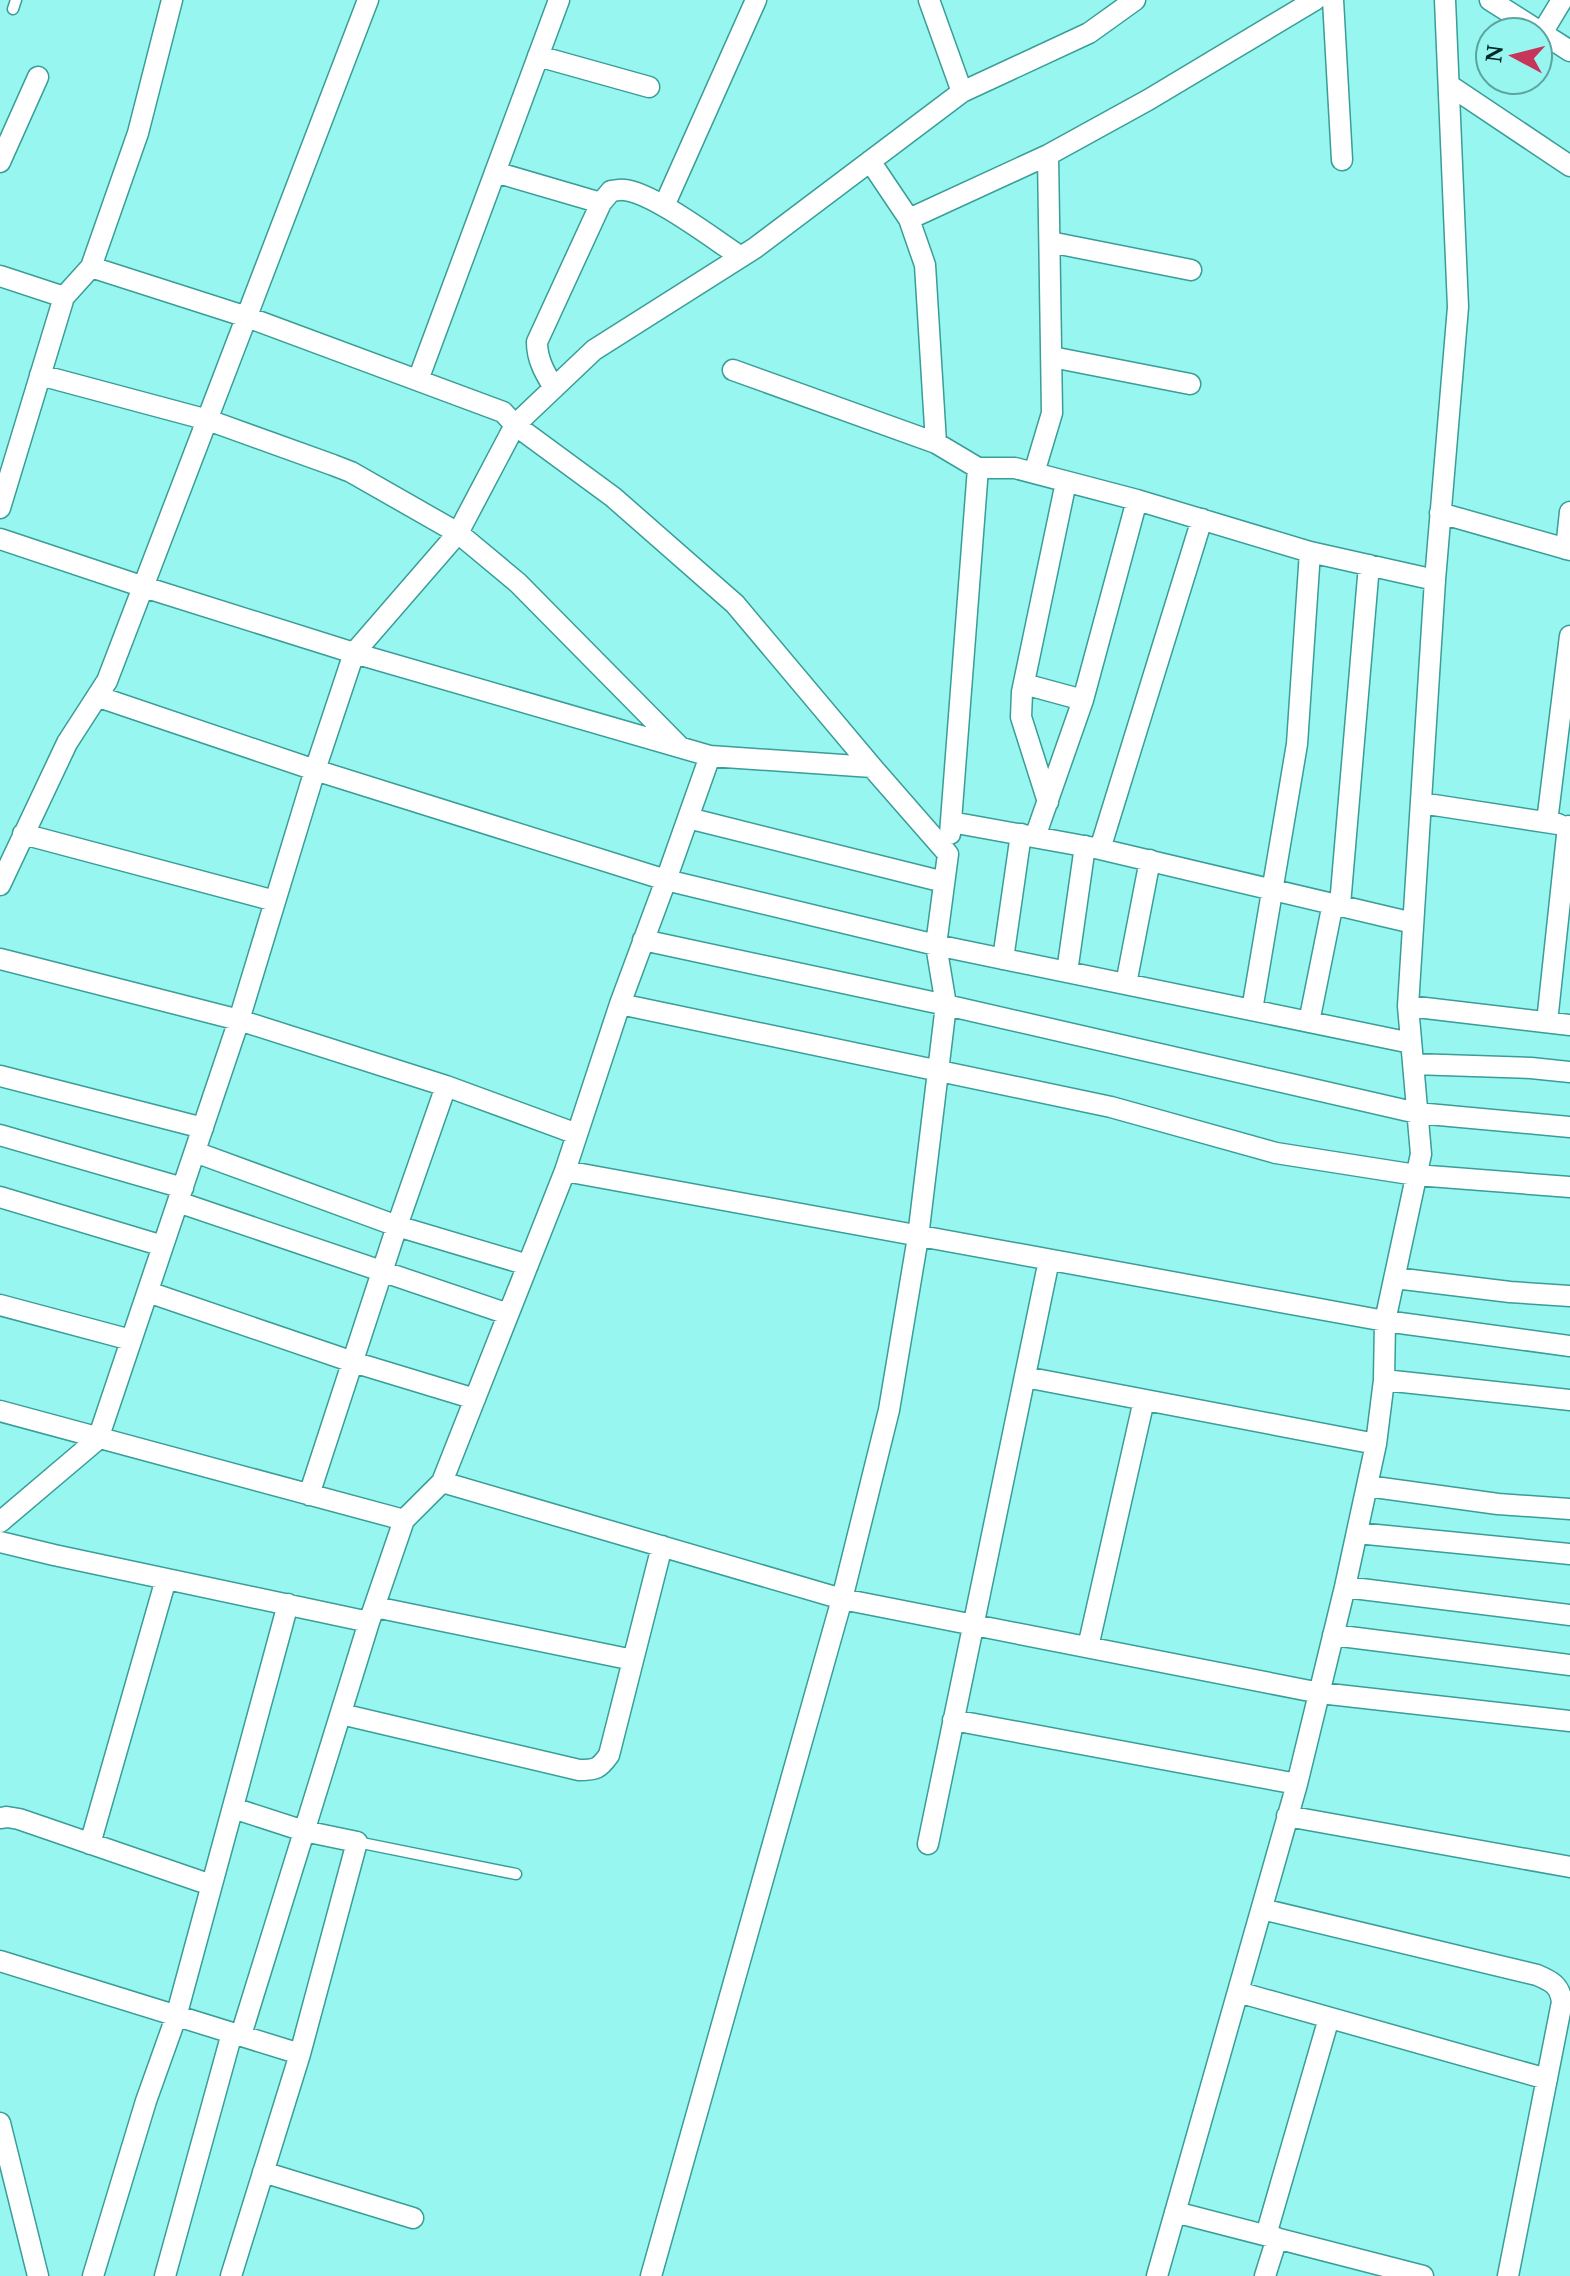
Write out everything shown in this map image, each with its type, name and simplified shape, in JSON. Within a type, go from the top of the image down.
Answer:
[{"type":"street","points":[[0,508],[64,297],[91,267],[138,133],[172,0]]},
{"type":"street","points":[[0,885],[67,743],[107,681],[368,0]]},
{"type":"street","points":[[418,380],[559,0]]},
{"type":"street","points":[[664,206],[756,0]]},
{"type":"street","points":[[929,0],[962,92]]},
{"type":"street","points":[[0,1522],[98,1439],[239,1020],[354,653],[458,533],[515,425],[594,350],[741,257],[962,92],[1089,33],[1135,0]]},
{"type":"street","points":[[909,219],[1048,155],[1148,100],[1315,0]]},
{"type":"street","points":[[1333,0],[1342,160]]},
{"type":"street","points":[[1157,2276],[1297,1784],[1345,1587],[1376,1444],[1384,1380],[1385,1321],[1421,1154],[1408,1006],[1435,580],[1458,307],[1445,0]]},
{"type":"street","points":[[1490,0],[1515,16]]},
{"type":"street","points":[[538,56],[649,87]]},
{"type":"street","points":[[2,154],[38,77]]},
{"type":"street","points":[[1449,85],[1570,166]]},
{"type":"street","points":[[1034,473],[1051,422],[1048,155]]},
{"type":"street","points":[[870,161],[909,219],[925,265],[936,443]]},
{"type":"street","points":[[495,172],[601,203]]},
{"type":"street","points":[[554,388],[540,363],[537,342],[601,203],[611,191],[624,190],[664,206],[741,257]]},
{"type":"street","points":[[1050,242],[1191,270]]},
{"type":"street","points":[[91,267],[247,317],[503,412],[515,425],[613,497],[735,604],[948,854]]},
{"type":"street","points":[[0,276],[64,297]]},
{"type":"street","points":[[1052,357],[1190,384]]},
{"type":"street","points":[[733,370],[936,443],[978,468],[1015,468],[1137,500],[1310,552],[1435,580]]},
{"type":"street","points":[[40,375],[208,420],[351,472],[458,533],[541,605],[679,747]]},
{"type":"street","points":[[651,2276],[842,1599],[889,1410],[918,1237],[946,1005],[936,945],[951,822],[978,468]]},
{"type":"street","points":[[1048,802],[1021,717],[1024,684],[1066,482]]},
{"type":"street","points":[[1003,959],[1028,836],[1048,802],[1083,700],[1137,500]]},
{"type":"street","points":[[1440,513],[1568,550],[1570,512]]},
{"type":"street","points":[[1067,972],[1092,847],[1202,519]]},
{"type":"street","points":[[0,539],[354,653],[710,756],[872,767]]},
{"type":"street","points":[[1252,1010],[1297,744],[1310,552]]},
{"type":"street","points":[[1309,1022],[1337,904],[1369,565]]},
{"type":"street","points":[[1547,822],[1566,693],[1570,636]]},
{"type":"street","points":[[1024,684],[1083,700]]},
{"type":"street","points":[[99,697],[315,770],[666,880],[936,945],[1411,1043]]},
{"type":"street","points":[[165,2276],[236,2034],[404,1520],[442,1482],[565,1171],[620,1004],[710,756]]},
{"type":"street","points":[[1421,803],[1569,827],[1547,1022]]},
{"type":"street","points":[[688,818],[944,882]]},
{"type":"street","points":[[951,822],[1092,847],[1413,923]]},
{"type":"street","points":[[23,834],[275,901]]},
{"type":"street","points":[[1126,984],[1150,860]]},
{"type":"street","points":[[643,940],[946,1005],[1417,1113],[1570,1127]]},
{"type":"street","points":[[0,959],[239,1020],[446,1086],[577,1134]]},
{"type":"street","points":[[620,1004],[1111,1107],[1276,1153],[1416,1175],[1570,1187]]},
{"type":"street","points":[[1408,1006],[1570,1025]]},
{"type":"street","points":[[1413,1064],[1570,1072]]},
{"type":"street","points":[[0,1076],[203,1128]]},
{"type":"street","points":[[309,1495],[446,1086]]},
{"type":"street","points":[[0,1135],[180,1195],[508,1314]]},
{"type":"street","points":[[195,1152],[397,1226],[528,1265]]},
{"type":"street","points":[[565,1171],[1385,1321],[1570,1346]]},
{"type":"street","points":[[0,1197],[163,1246]]},
{"type":"street","points":[[928,1844],[1049,1260]]},
{"type":"street","points":[[1395,1278],[1570,1296]]},
{"type":"street","points":[[148,1292],[353,1362],[475,1399]]},
{"type":"street","points":[[0,1305],[131,1340]]},
{"type":"street","points":[[1025,1377],[1376,1444]]},
{"type":"street","points":[[1384,1380],[1570,1400]]},
{"type":"street","points":[[1088,1647],[1144,1400]]},
{"type":"street","points":[[0,1411],[404,1520]]},
{"type":"street","points":[[442,1482],[842,1599],[1320,1693],[1570,1721]]},
{"type":"street","points":[[1367,1486],[1498,1504],[1570,1509]]},
{"type":"street","points":[[1357,1533],[1570,1554]]},
{"type":"street","points":[[0,1542],[288,1604],[372,1615],[633,1660]]},
{"type":"street","points":[[341,1714],[579,1770],[600,1767],[609,1755],[662,1546]]},
{"type":"street","points":[[90,1844],[166,1579]]},
{"type":"street","points":[[1345,1587],[1570,1615]]},
{"type":"street","points":[[93,2276],[146,2101],[176,2017],[288,1604]]},
{"type":"street","points":[[1333,1635],[1570,1665]]},
{"type":"street","points":[[953,1720],[1297,1784]]},
{"type":"street","points":[[231,2276],[300,2054],[357,1842],[304,1831],[233,1808]]},
{"type":"street","points":[[1287,1816],[1570,1867]]},
{"type":"street","points":[[0,1818],[19,1819],[211,1885]]},
{"type":"street","points":[[1262,1909],[1537,1975],[1553,1982],[1561,1991],[1562,2002],[1508,2276]]},
{"type":"street","points":[[0,1961],[300,2054]]},
{"type":"street","points":[[1238,1992],[1547,2079]]},
{"type":"street","points":[[1265,2276],[1272,2237],[1329,2018]]},
{"type":"street","points":[[0,2123],[38,2276]]},
{"type":"street","points":[[263,2172],[413,2218]]},
{"type":"street","points":[[1175,2212],[1423,2276]]},
{"type":"lane","points":[[357,1842],[516,1874]]}]
